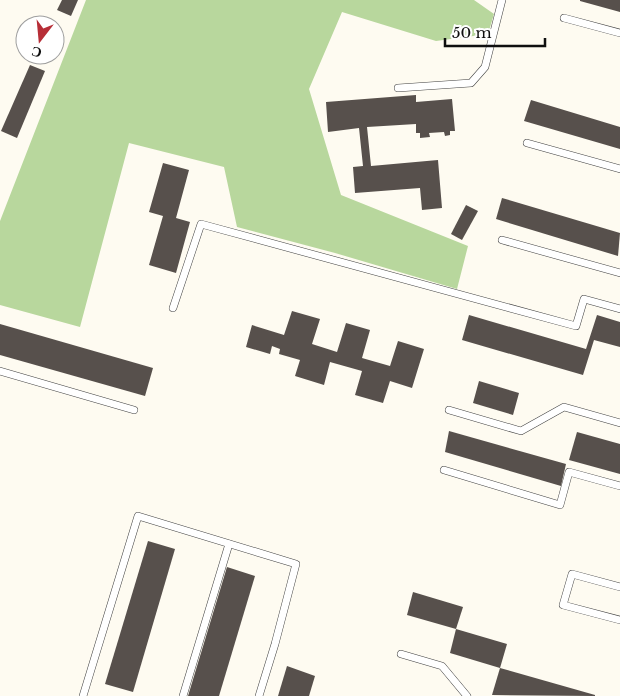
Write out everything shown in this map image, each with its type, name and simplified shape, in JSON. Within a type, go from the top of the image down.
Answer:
[{"type":"lane","points":[[398,88],[471,83],[485,68],[502,0]]},
{"type":"lane","points":[[564,18],[620,33]]},
{"type":"lane","points":[[526,144],[620,169]]},
{"type":"lane","points":[[173,308],[201,224],[576,326],[584,299],[620,309]]},
{"type":"lane","points":[[502,240],[620,273]]},
{"type":"lane","points":[[0,371],[134,410]]},
{"type":"lane","points":[[449,410],[521,431],[564,407],[620,423]]},
{"type":"lane","points":[[444,470],[560,504],[569,472],[620,486]]},
{"type":"lane","points":[[83,696],[138,516],[296,564],[259,696]]},
{"type":"lane","points":[[183,696],[229,544]]},
{"type":"lane","points":[[620,587],[572,574],[564,605],[620,620]]},
{"type":"lane","points":[[400,654],[442,666],[467,696]]},
{"type":"green space","points":[[86,0],[474,0],[494,14],[488,34],[436,41],[342,12],[309,89],[341,195],[468,246],[457,289],[335,253],[237,227],[224,167],[129,143],[80,327],[0,305],[0,221],[61,65],[65,65],[65,54]]},
{"type":"building","points":[[62,0],[78,0],[71,16],[57,10]]},
{"type":"building","points":[[580,0],[620,0],[620,12],[580,1]]},
{"type":"building","points":[[30,65],[45,71],[17,138],[1,131]]},
{"type":"building","points":[[416,95],[416,102],[452,99],[455,131],[450,131],[450,135],[445,136],[444,132],[429,133],[430,137],[420,138],[420,133],[416,133],[416,124],[367,127],[371,166],[438,160],[442,208],[422,210],[420,188],[355,193],[353,167],[363,166],[359,128],[328,132],[326,102]]},
{"type":"building","points":[[531,100],[620,127],[620,149],[524,121]]},
{"type":"building","points":[[163,163],[189,170],[176,218],[190,222],[176,273],[149,265],[163,216],[149,212]]},
{"type":"building","points":[[502,198],[620,233],[618,256],[496,219]]},
{"type":"building","points":[[466,205],[478,211],[462,240],[451,234]]},
{"type":"building","points":[[292,311],[320,319],[312,344],[337,352],[346,323],[370,330],[362,358],[390,366],[398,341],[424,349],[412,388],[390,381],[383,403],[355,395],[362,371],[330,362],[324,385],[295,376],[300,360],[279,354],[280,349],[272,346],[270,354],[246,347],[252,325],[284,335]]},
{"type":"building","points":[[469,315],[586,349],[597,315],[620,322],[620,347],[594,340],[583,375],[462,340]]},
{"type":"building","points":[[0,324],[153,368],[145,396],[0,355]]},
{"type":"building","points":[[479,381],[519,393],[513,415],[473,403]]},
{"type":"building","points":[[449,431],[566,464],[561,486],[445,452]]},
{"type":"building","points":[[577,432],[620,444],[620,474],[569,460]]},
{"type":"building","points":[[148,541],[175,549],[133,692],[105,684]]},
{"type":"building","points":[[227,567],[255,576],[219,696],[188,696]]},
{"type":"building","points":[[413,592],[463,607],[456,629],[407,615]]},
{"type":"building","points":[[456,629],[507,644],[500,668],[450,653]]},
{"type":"building","points":[[287,666],[315,676],[309,696],[278,696]]},
{"type":"building","points":[[500,668],[595,695],[595,696],[492,695]]}]
